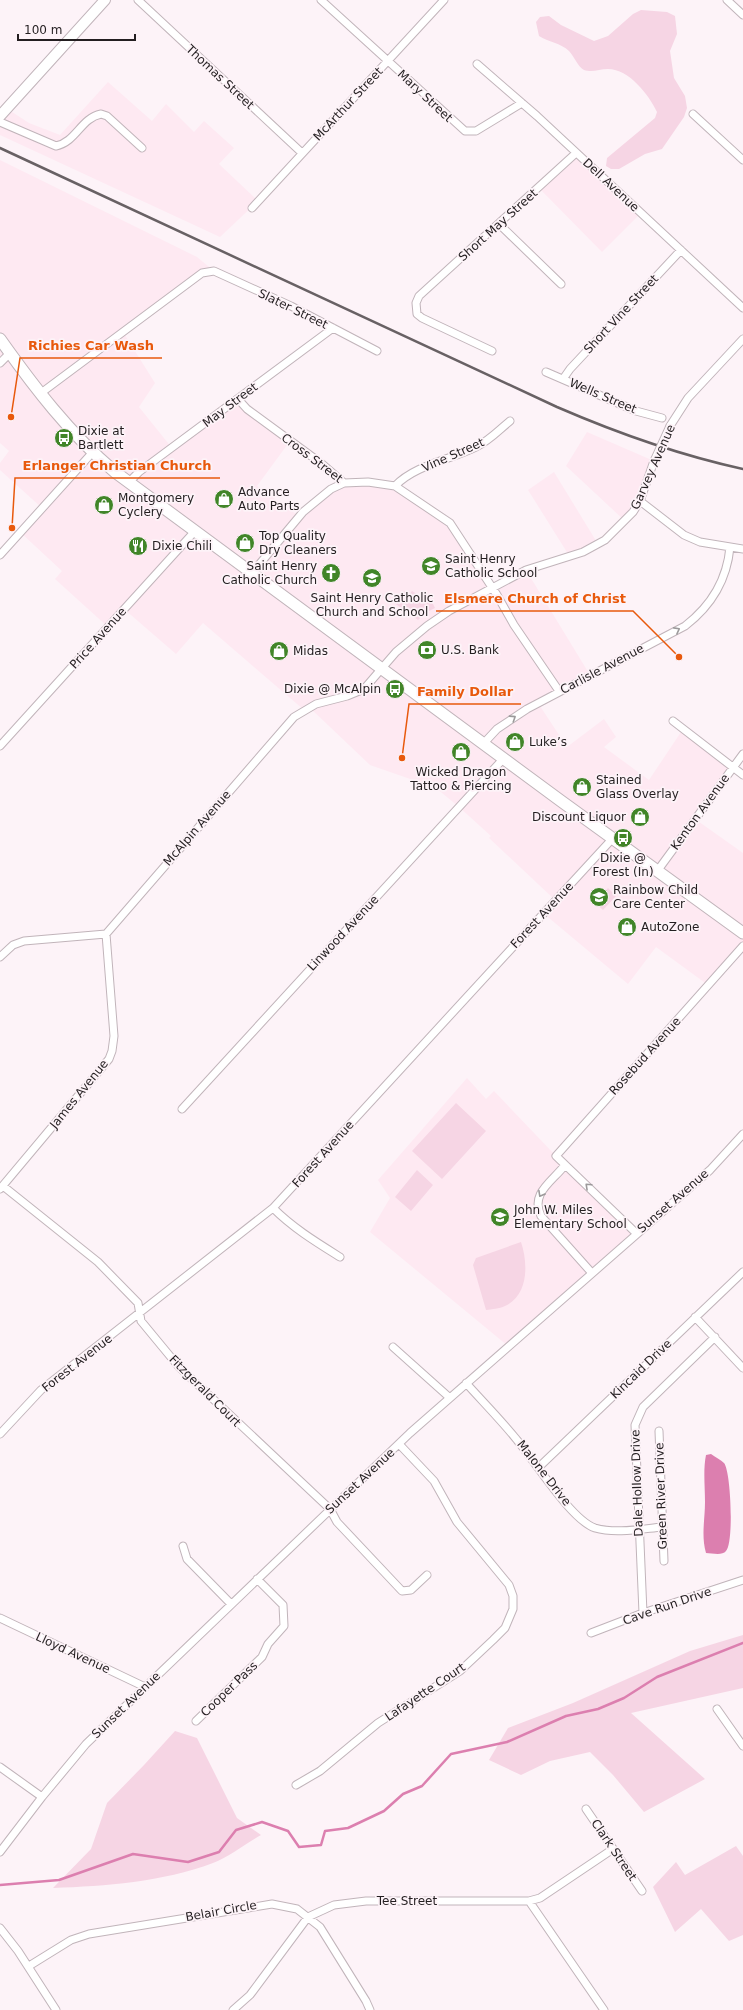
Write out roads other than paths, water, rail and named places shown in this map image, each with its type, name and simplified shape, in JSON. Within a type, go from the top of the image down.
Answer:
[{"type":"main road","points":[[0,116],[105,0]]},
{"type":"main road","points":[[0,339],[41,393],[92,453],[252,573],[743,933]]},
{"type":"street","name":"Thomas Street","points":[[138,0],[302,153]]},
{"type":"street","name":"Mary Street","points":[[321,0],[465,131],[476,131],[522,103]]},
{"type":"street","name":"McArthur Street","points":[[252,208],[444,0]]},
{"type":"street","points":[[727,0],[743,15]]},
{"type":"street","name":"Dell Avenue","points":[[477,64],[522,103],[743,308]]},
{"type":"street","points":[[0,122],[56,146],[68,142],[90,119],[100,114],[107,116],[142,148]]},
{"type":"street","points":[[693,114],[743,160]]},
{"type":"street","name":"Short May Street","points":[[492,350],[422,318],[417,314],[416,303],[419,296],[576,153]]},
{"type":"street","points":[[499,224],[561,284]]},
{"type":"street","name":"Short Vine Street","points":[[563,379],[570,369],[680,250]]},
{"type":"street","name":"Slater Street","points":[[41,393],[206,271],[214,271],[292,306],[377,351]]},
{"type":"street","name":"May Street","points":[[129,482],[139,472],[333,328]]},
{"type":"street","name":"Garvey Avenue","points":[[382,668],[396,652],[427,626],[449,611],[493,589],[526,570],[583,552],[605,540],[625,521],[640,501],[654,461],[670,426],[688,398],[743,339]]},
{"type":"street","points":[[0,363],[10,353]]},
{"type":"street","name":"Wells Street","points":[[546,372],[636,411],[662,418]]},
{"type":"street","name":"Cross Street","points":[[238,399],[247,409],[322,464],[344,483],[381,482],[395,486],[450,523],[493,589],[514,625],[559,692]]},
{"type":"street","name":"Vine Street","points":[[395,486],[407,475],[475,448],[510,421]]},
{"type":"street","points":[[0,555],[92,453]]},
{"type":"street","points":[[252,573],[310,505],[326,492],[344,483]]},
{"type":"street","points":[[640,501],[684,535],[700,542],[743,549]]},
{"type":"street","name":"Price Avenue","points":[[0,746],[195,530]]},
{"type":"street","name":"Carlisle Avenue","points":[[484,743],[497,729],[527,709],[685,626],[696,618],[710,603],[719,587],[726,570],[730,547]]},
{"type":"street","name":"McAlpin Avenue","points":[[106,934],[294,717],[316,704],[357,692],[371,682],[382,668]]},
{"type":"street","points":[[673,721],[743,775]]},
{"type":"street","name":"Kenton Avenue","points":[[658,870],[743,754]]},
{"type":"street","name":"Linwood Avenue","points":[[182,1109],[504,758]]},
{"type":"street","name":"Forest Avenue","points":[[0,1434],[41,1390],[140,1314],[273,1208],[613,838]]},
{"type":"street","points":[[0,957],[13,945],[24,941],[106,934]]},
{"type":"street","name":"James Avenue","points":[[1,1188],[109,1059],[112,1051],[114,1036],[106,934]]},
{"type":"street","name":"Rosebud Avenue","points":[[565,1165],[556,1156],[743,946]]},
{"type":"street","name":"Sunset Avenue","points":[[0,1852],[42,1797],[86,1744],[330,1508],[466,1383],[591,1272],[710,1170],[743,1134]]},
{"type":"street","points":[[591,1272],[541,1216],[537,1205],[537,1199],[540,1192],[565,1165],[636,1233]]},
{"type":"street","name":"Fitzgerald Court","points":[[1,1188],[98,1262],[138,1303],[141,1321],[188,1377],[330,1508],[336,1522],[402,1591],[411,1590],[427,1575]]},
{"type":"street","points":[[273,1208],[285,1220],[310,1239],[340,1257]]},
{"type":"street","name":"Kincaid Drive","points":[[539,1467],[743,1272]]},
{"type":"street","points":[[695,1317],[743,1367]]},
{"type":"street","name":"Dale Hollow Drive","points":[[643,1613],[634,1439],[637,1416],[643,1407],[715,1337]]},
{"type":"street","points":[[393,1347],[450,1398]]},
{"type":"street","name":"Malone Drive","points":[[466,1383],[517,1440],[567,1504],[587,1524],[602,1529],[638,1530],[662,1527]]},
{"type":"street","name":"Green River Drive","points":[[659,1431],[664,1561]]},
{"type":"street","name":"Lafayette Court","points":[[296,1786],[320,1771],[378,1723],[460,1671],[505,1628],[513,1609],[513,1596],[509,1585],[457,1522],[434,1481],[399,1444]]},
{"type":"street","points":[[183,1546],[187,1559],[231,1604]]},
{"type":"street","name":"Cooper Pass","points":[[196,1721],[262,1657],[268,1644],[284,1626],[283,1605],[257,1579]]},
{"type":"street","name":"Cave Run Drive","points":[[590,1633],[643,1613],[743,1580]]},
{"type":"street","name":"Lloyd Avenue","points":[[0,1618],[145,1687]]},
{"type":"street","points":[[717,1709],[743,1746]]},
{"type":"street","points":[[0,1767],[42,1797]]},
{"type":"street","name":"Clark Street","points":[[586,1809],[642,1891]]},
{"type":"street","name":"Tee Street","points":[[232,2010],[250,1994],[308,1917],[334,1905],[349,1902],[529,1901],[540,1898],[613,1849]]},
{"type":"street","points":[[529,1901],[604,2010]]},
{"type":"street","name":"Belair Circle","points":[[29,1966],[80,1937],[272,1904],[296,1909],[320,1927],[366,2001],[370,2010]]},
{"type":"street","points":[[0,1928],[29,1966],[56,2010]]},
{"type":"waterway","points":[[0,1885],[59,1880],[133,1854],[188,1862],[219,1852],[236,1830],[262,1822],[288,1831],[299,1847],[321,1845],[325,1831],[348,1828],[384,1811],[403,1794],[422,1786],[451,1754],[507,1742],[566,1716],[598,1709],[624,1698],[657,1677],[743,1643]]},
{"type":"railway","points":[[0,148],[557,407],[602,426],[648,442],[695,457],[743,469]]},
{"type":"place","name":"Richies Car Wash","points":[[11,417]]},
{"type":"place","name":"Dixie at Bartlett","points":[[64,438]]},
{"type":"place","name":"Advance Auto Parts","points":[[224,499]]},
{"type":"place","name":"Montgomery Cyclery","points":[[104,505]]},
{"type":"place","name":"Erlanger Christian Church","points":[[12,528]]},
{"type":"place","name":"Top Quality Dry Cleaners","points":[[245,543]]},
{"type":"place","name":"Dixie Chili","points":[[138,546]]},
{"type":"place","name":"Saint Henry Catholic School","points":[[431,566]]},
{"type":"place","name":"Saint Henry Catholic Church","points":[[331,573]]},
{"type":"place","name":"Saint Henry Catholic Church and School","points":[[372,578]]},
{"type":"place","name":"U.S. Bank","points":[[427,650]]},
{"type":"place","name":"Midas","points":[[279,651]]},
{"type":"place","name":"Elsmere Church of Christ","points":[[679,657]]},
{"type":"place","name":"Dixie @ McAlpin","points":[[395,689]]},
{"type":"place","name":"Luke’s","points":[[515,742]]},
{"type":"place","name":"Wicked Dragon Tattoo & Piercing","points":[[461,752]]},
{"type":"place","name":"Family Dollar","points":[[402,758]]},
{"type":"place","name":"Stained Glass Overlay","points":[[582,787]]},
{"type":"place","name":"Discount Liquor","points":[[640,817]]},
{"type":"place","name":"Dixie @ Forest (In)","points":[[623,838]]},
{"type":"place","name":"Rainbow Child Care Center","points":[[599,897]]},
{"type":"place","name":"AutoZone","points":[[627,927]]},
{"type":"place","name":"John W. Miles Elementary School","points":[[500,1217]]}]
